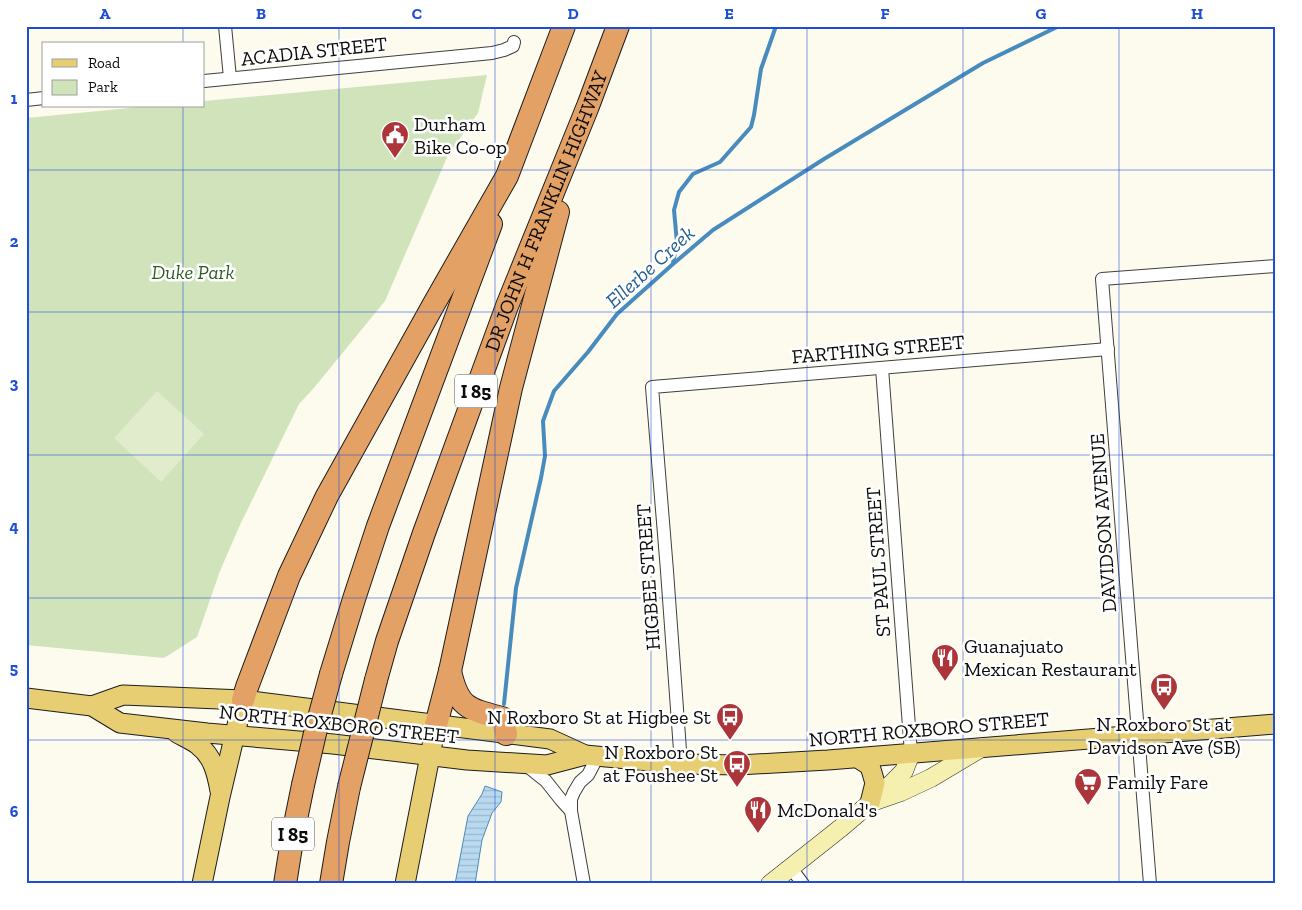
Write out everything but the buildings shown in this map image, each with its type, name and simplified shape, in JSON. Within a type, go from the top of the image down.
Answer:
[{"type":"highway","name":"I 85","points":[[285,884],[293,834],[316,729],[354,599],[378,526],[564,26]]},
{"type":"highway","name":"DR JOHN H FRANKLIN HIGHWAY","points":[[331,884],[350,787],[387,640],[503,315],[588,106],[618,26]]},
{"type":"highway","points":[[436,724],[450,671],[511,388],[588,106]]},
{"type":"highway","points":[[243,700],[289,576],[327,496],[507,176]]},
{"type":"highway","points":[[450,671],[453,685],[460,700],[464,704],[483,713],[502,718],[506,734]]},
{"type":"main road","name":"NORTH ROXBORO STREET","points":[[92,706],[123,695],[243,700],[550,739],[591,756]]},
{"type":"main road","name":"NORTH ROXBORO STREET","points":[[26,698],[92,706],[120,722],[169,729],[333,744],[467,760],[547,765],[591,756],[681,764],[761,764],[911,754],[1276,724]]},
{"type":"main road","points":[[202,884],[220,796],[243,700]]},
{"type":"main road","points":[[406,884],[436,724]]},
{"type":"main road","points":[[169,729],[199,745],[213,762],[220,796]]},
{"type":"main road","points":[[870,803],[901,792],[931,778],[983,747]]},
{"type":"main road","points":[[770,884],[870,803],[904,771],[911,754]]},
{"type":"main road","points":[[858,758],[870,766],[875,783],[870,803]]},
{"type":"street","points":[[225,26],[230,78]]},
{"type":"street","name":"ACADIA STREET","points":[[205,81],[492,53],[513,46],[514,42]]},
{"type":"street","points":[[26,100],[42,98]]},
{"type":"street","name":"DAVIDSON AVENUE","points":[[1150,884],[1102,279],[1276,266]]},
{"type":"street","name":"FARTHING STREET","points":[[652,387],[1108,349]]},
{"type":"street","name":"ST PAUL STREET","points":[[882,368],[911,754]]},
{"type":"street","name":"HIGBEE STREET","points":[[652,387],[681,764]]},
{"type":"street","points":[[584,884],[571,811],[571,799],[580,782],[588,775],[591,756]]},
{"type":"street","points":[[523,763],[546,781],[571,811]]},
{"type":"street","points":[[791,868],[803,884]]},
{"type":"green space","name":"Duke Park","points":[[487,75],[478,113],[448,155],[385,301],[299,404],[239,527],[220,571],[197,637],[164,658],[26,645],[26,118],[130,108],[205,108],[205,101]]},
{"type":"green space","points":[[157,391],[204,434],[161,482],[114,438]]},
{"type":"water","points":[[485,786],[502,792],[501,802],[492,813],[482,840],[475,884],[455,884],[468,816]]},
{"type":"waterway","points":[[673,263],[677,243],[674,210],[679,192],[693,174],[720,162],[751,127],[761,69],[776,26]]},
{"type":"waterway","name":"Ellerbe Creek","points":[[504,704],[516,588],[545,456],[543,421],[554,391],[588,352],[617,314],[713,230],[824,159],[983,63],[1059,26]]},
{"type":"place","name":"Durham Bike Co-op","points":[[395,159]]},
{"type":"place","name":"Guanajuato Mexican Restaurant","points":[[945,682]]},
{"type":"place","name":"N Roxboro St at Davidson Ave (SB)","points":[[1164,711]]},
{"type":"place","name":"N Roxboro St at Higbee St","points":[[730,741]]},
{"type":"place","name":"N Roxboro St at Foushee St","points":[[737,788]]},
{"type":"place","name":"Family Fare","points":[[1088,806]]},
{"type":"place","name":"McDonald's","points":[[758,834]]}]
